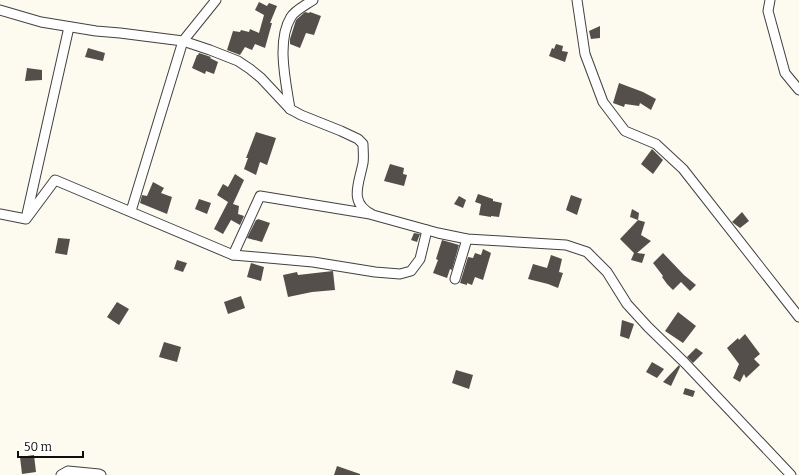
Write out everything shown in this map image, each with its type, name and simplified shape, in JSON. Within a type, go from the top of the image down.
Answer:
[{"type":"street","points":[[131,211],[183,41],[216,0]]},
{"type":"street","points":[[290,109],[282,62],[285,28],[291,16],[313,0]]},
{"type":"street","points":[[577,0],[585,54],[603,102],[625,131],[656,144],[683,169],[799,316]]},
{"type":"street","points":[[770,0],[768,11],[785,73],[799,90]]},
{"type":"street","points":[[0,10],[41,22],[69,27],[183,41],[238,61],[261,78],[290,109],[300,115],[358,139],[363,144],[363,161],[357,189],[357,199],[366,211],[373,215]]},
{"type":"street","points":[[26,219],[69,27]]},
{"type":"street","points":[[26,219],[55,180],[233,255],[313,262],[375,272],[400,274],[411,271],[420,259],[427,230]]},
{"type":"street","points":[[233,255],[260,196],[373,215],[467,239],[566,245],[587,252],[606,272],[627,304],[648,327],[685,363],[791,475]]},
{"type":"street","points":[[0,214],[26,219]]},
{"type":"street","points":[[454,279],[467,239]]},
{"type":"street","points":[[61,475],[68,471],[100,475]]},
{"type":"building","points":[[259,2],[267,6],[269,3],[277,6],[270,23],[272,23],[265,48],[255,44],[252,50],[245,47],[240,55],[227,50],[233,31],[240,32],[241,30],[249,32],[250,29],[259,33],[264,15],[255,10]]},
{"type":"building","points":[[305,12],[310,12],[321,16],[314,35],[306,33],[300,48],[290,44],[290,39],[296,20]]},
{"type":"building","points":[[600,26],[600,38],[591,39],[589,31]]},
{"type":"building","points":[[556,44],[563,46],[562,51],[568,52],[565,62],[549,56],[552,48],[554,49]]},
{"type":"building","points":[[88,48],[105,53],[103,61],[85,57]]},
{"type":"building","points":[[199,53],[211,57],[210,58],[218,62],[214,74],[206,71],[205,74],[192,68]]},
{"type":"building","points":[[27,68],[42,70],[42,80],[25,81]]},
{"type":"building","points":[[619,83],[643,92],[656,99],[651,110],[640,103],[639,106],[625,104],[624,107],[613,103]]},
{"type":"building","points":[[256,132],[276,138],[267,165],[260,162],[256,175],[244,169],[248,158],[246,158]]},
{"type":"building","points":[[652,149],[663,160],[653,174],[641,164]]},
{"type":"building","points":[[390,164],[404,168],[403,174],[407,175],[404,186],[384,181]]},
{"type":"building","points":[[235,174],[244,180],[233,204],[239,206],[238,214],[244,216],[240,225],[231,220],[223,234],[214,229],[228,202],[217,195],[223,184],[228,187]]},
{"type":"building","points":[[153,182],[164,188],[161,193],[172,197],[167,214],[140,203],[142,195],[147,196]]},
{"type":"building","points":[[478,194],[493,199],[493,201],[502,203],[499,217],[479,215],[481,204],[475,202]]},
{"type":"building","points":[[571,195],[582,199],[577,215],[566,210]]},
{"type":"building","points":[[459,196],[466,200],[463,208],[454,204]]},
{"type":"building","points":[[199,199],[211,203],[207,214],[195,209]]},
{"type":"building","points":[[632,209],[639,213],[638,220],[630,217]]},
{"type":"building","points":[[742,212],[749,221],[740,228],[732,222]]},
{"type":"building","points":[[258,219],[270,223],[262,242],[247,238],[256,220]]},
{"type":"building","points":[[638,220],[645,222],[641,235],[651,241],[637,253],[645,254],[642,263],[631,260],[634,253],[620,239]]},
{"type":"building","points":[[414,233],[420,234],[417,242],[411,240]]},
{"type":"building","points":[[58,238],[70,239],[67,255],[55,253]]},
{"type":"building","points":[[442,240],[459,245],[452,270],[450,269],[447,278],[433,273],[438,260],[436,259]]},
{"type":"building","points":[[483,249],[491,253],[483,280],[475,277],[472,285],[460,283],[468,257],[473,258],[475,253],[481,255]]},
{"type":"building","points":[[663,253],[696,285],[690,291],[681,282],[673,290],[662,277],[663,276],[653,263]]},
{"type":"building","points":[[551,255],[562,259],[559,272],[563,273],[558,288],[528,279],[533,264],[547,268]]},
{"type":"building","points":[[177,260],[187,263],[183,272],[174,269]]},
{"type":"building","points":[[251,263],[264,267],[261,281],[247,277]]},
{"type":"building","points":[[333,271],[335,290],[312,292],[288,297],[283,275],[297,272],[298,275]]},
{"type":"building","points":[[241,296],[245,308],[228,314],[224,302]]},
{"type":"building","points":[[117,302],[129,309],[119,325],[107,317]]},
{"type":"building","points":[[678,312],[696,326],[683,343],[665,331]]},
{"type":"building","points":[[622,320],[634,324],[629,339],[620,336]]},
{"type":"building","points":[[745,334],[760,354],[754,359],[760,365],[746,378],[744,374],[740,382],[733,378],[739,364],[727,348]]},
{"type":"building","points":[[164,342],[181,347],[177,362],[159,357]]},
{"type":"building","points":[[696,348],[703,353],[693,363],[687,357]]},
{"type":"building","points":[[652,362],[664,369],[657,378],[646,372]]},
{"type":"building","points":[[679,365],[680,367],[671,386],[663,382]]},
{"type":"building","points":[[456,370],[473,375],[469,389],[452,383]]},
{"type":"building","points":[[685,388],[695,391],[693,397],[683,394]]},
{"type":"building","points":[[34,455],[36,472],[22,474],[20,457]]},
{"type":"building","points":[[337,466],[360,474],[360,475],[334,475]]}]
